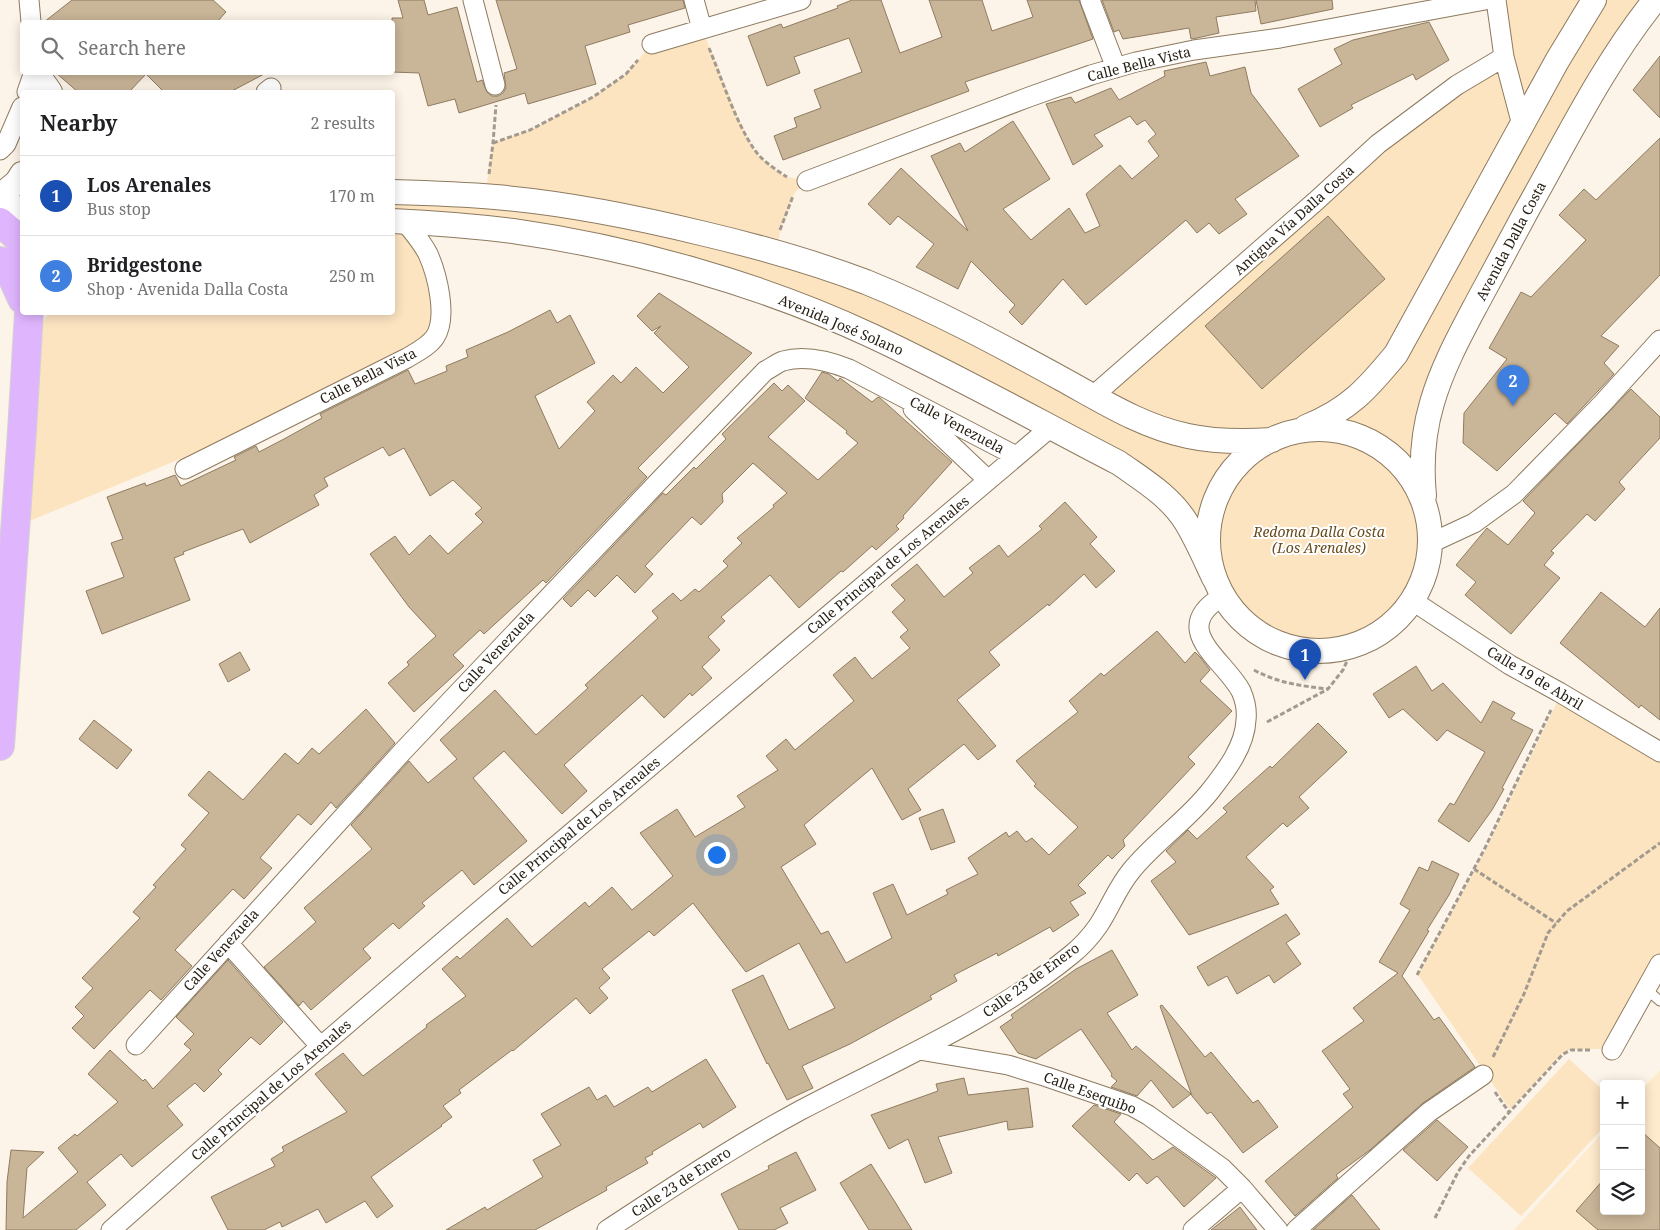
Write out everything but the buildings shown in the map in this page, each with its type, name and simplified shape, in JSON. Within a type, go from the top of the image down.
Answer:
[{"type":"main road","points":[[0,222],[16,237],[20,244]]},
{"type":"main road","points":[[0,261],[10,272],[20,291]]},
{"type":"main road","points":[[0,746],[31,315]]},
{"type":"street","points":[[29,0],[31,20]]},
{"type":"street","points":[[473,0],[494,85]]},
{"type":"street","points":[[694,0],[702,29]]},
{"type":"street","points":[[652,44],[801,0]]},
{"type":"street","points":[[1090,0],[1116,68]]},
{"type":"street","name":"Calle Bella Vista","points":[[807,181],[1030,96],[1116,68],[1194,50],[1280,38],[1485,0]]},
{"type":"street","points":[[1496,0],[1504,57],[1522,125]]},
{"type":"street","points":[[395,192],[486,196],[550,203],[630,217],[775,252],[828,268],[928,310],[1143,421],[1187,436],[1232,441],[1281,436],[1312,430],[1332,430],[1352,434],[1372,442],[1389,453],[1416,484],[1430,523],[1431,543],[1422,583],[1413,601],[1400,617],[1384,630],[1366,641],[1347,648],[1306,651],[1286,646],[1267,638],[1250,627],[1235,613],[1218,587],[1209,558],[1210,517],[1216,498],[1238,464],[1254,450],[1281,436],[1338,412],[1362,394],[1396,354],[1557,61],[1594,0]]},
{"type":"street","name":"Avenida Dalla Costa","points":[[1424,503],[1423,449],[1426,427],[1441,377],[1512,238],[1602,77],[1642,16],[1655,0]]},
{"type":"street","name":"Antigua Vía Dalla Costa","points":[[1093,396],[1378,144],[1457,85],[1504,57]]},
{"type":"street","points":[[29,90],[34,75]]},
{"type":"street","points":[[34,90],[35,75]]},
{"type":"street","points":[[37,75],[48,90]]},
{"type":"street","points":[[0,150],[9,138],[20,112]]},
{"type":"street","points":[[0,196],[20,177]]},
{"type":"street","points":[[0,208],[20,208]]},
{"type":"street","name":"Calle Bella Vista","points":[[185,469],[407,358],[434,338],[440,327],[442,314],[434,271],[419,239],[399,222]]},
{"type":"street","name":"Avenida José Solano","points":[[399,222],[466,226],[558,238],[670,263],[813,311],[870,335],[1119,463],[1161,494],[1186,522],[1218,587]]},
{"type":"street","points":[[1431,543],[1474,522],[1514,494],[1602,404],[1660,340]]},
{"type":"street","name":"Calle Venezuela","points":[[136,1045],[402,751],[645,495],[766,371],[781,362],[793,359],[833,363],[849,369],[1016,456]]},
{"type":"street","name":"Calle Venezuela","points":[[898,394],[988,480]]},
{"type":"street","name":"Calle Principal de Los Arenales","points":[[111,1230],[320,1047],[1050,427]]},
{"type":"street","name":"Calle 23 de Enero","points":[[607,1230],[753,1137],[977,1019],[1037,980],[1086,941],[1098,926],[1119,888],[1132,870],[1196,809],[1212,790],[1239,749],[1246,719],[1242,694],[1202,640],[1200,629],[1200,618],[1210,604],[1218,587]]},
{"type":"street","name":"Calle 19 de Abril","points":[[1413,601],[1510,665],[1560,692],[1660,752]]},
{"type":"street","points":[[228,943],[320,1047]]},
{"type":"street","points":[[1612,1050],[1653,995],[1660,964]]},
{"type":"street","name":"Calle Esequibo","points":[[919,1050],[1008,1066],[1132,1106],[1148,1115],[1222,1168],[1278,1230]]},
{"type":"street","points":[[1296,1230],[1429,1112],[1483,1076]]},
{"type":"street","points":[[1193,1230],[1242,1188]]},
{"type":"path","points":[[702,29],[741,124],[754,150],[772,168],[787,177],[807,181]]},
{"type":"path","points":[[493,143],[530,130],[593,97],[626,74],[652,44]]},
{"type":"path","points":[[486,196],[496,112],[494,85]]},
{"type":"path","points":[[775,252],[780,229],[795,192],[807,181]]},
{"type":"path","points":[[1244,734],[1328,688],[1343,670],[1347,661],[1347,648]]},
{"type":"path","points":[[1250,668],[1271,679],[1328,688]]},
{"type":"path","points":[[1417,975],[1474,869],[1560,692]]},
{"type":"path","points":[[1483,1076],[1524,994],[1548,933],[1567,911],[1660,843]]},
{"type":"path","points":[[1474,869],[1556,923]]},
{"type":"path","points":[[1435,1218],[1458,1172],[1469,1156],[1563,1054],[1571,1050],[1612,1050]]},
{"type":"shaded area","points":[[1660,1070],[1660,1230],[1514,1230],[1600,1135],[1600,1215],[1645,1215],[1645,1086]]},
{"type":"green space","name":"Redoma Dalla Costa (Los Arenales)","points":[[1496,0],[1655,0],[1441,377],[1424,503],[1431,539],[1425,576],[1411,603],[1391,625],[1366,640],[1338,649],[1309,650],[1279,644],[1250,628],[1229,605],[1143,479],[749,288],[416,222],[427,253],[434,338],[185,469],[180,459],[15,527],[40,327],[48,315],[395,315],[395,192],[485,196],[493,143],[530,130],[593,97],[626,74],[652,44],[702,29],[741,124],[754,150],[772,168],[787,177],[807,181],[795,192],[781,229],[775,252],[1093,396],[1316,201],[1504,57]]},
{"type":"green space","points":[[1560,696],[1660,754],[1660,957],[1612,1049],[1571,1049],[1563,1053],[1510,1109],[1418,975],[1485,851]]},
{"type":"green space","points":[[1569,1059],[1600,1087],[1600,1131],[1521,1216],[1468,1168]]},
{"type":"place","name":"Bridgestone","points":[[1513,406]]},
{"type":"place","name":"Los Arenales","points":[[1305,680]]}]
